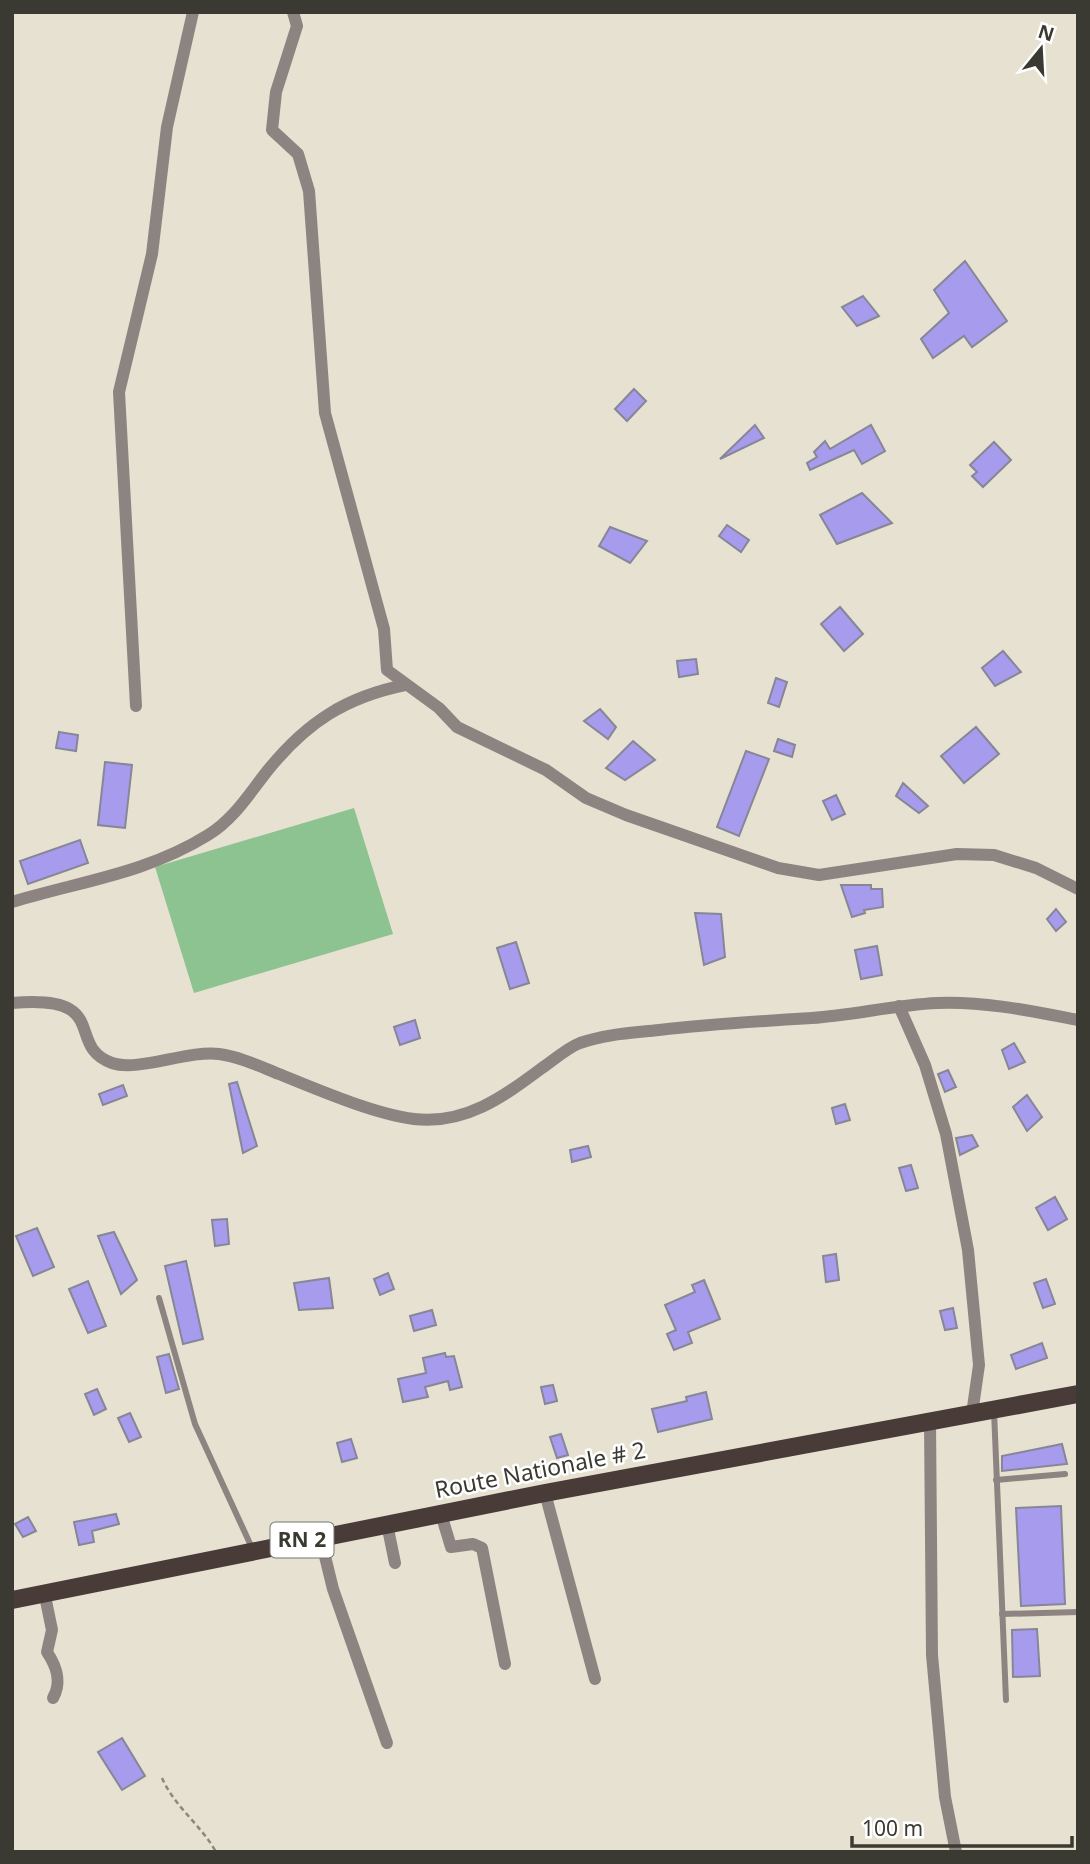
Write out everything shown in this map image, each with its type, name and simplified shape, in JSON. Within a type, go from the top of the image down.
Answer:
[{"type":"main road","name":"Route Nationale # 2","points":[[12,1600],[44,1591],[320,1536],[1078,1394]]},
{"type":"street","points":[[136,706],[119,392],[152,254],[167,127],[193,12]]},
{"type":"street","points":[[293,12],[297,26],[276,92],[272,130],[298,154],[309,191],[325,413],[384,629],[387,670],[439,708],[457,727],[546,770],[586,797],[626,815],[778,868],[819,875],[957,854],[994,855],[1036,868],[1078,889]]},
{"type":"street","points":[[12,902],[138,870],[208,835],[232,817],[270,767],[307,729],[354,699],[405,685]]},
{"type":"street","points":[[12,1003],[57,1002],[72,1009],[83,1021],[90,1041],[110,1063],[127,1066],[167,1058],[218,1054],[241,1059],[334,1096],[413,1119],[445,1118],[477,1112],[577,1044],[613,1034],[722,1022],[849,1014],[940,1003],[1012,1007],[1078,1020]]},
{"type":"street","points":[[899,1006],[925,1065],[946,1135],[968,1251],[979,1365],[972,1414]]},
{"type":"street","points":[[930,1422],[932,1655],[946,1797],[956,1852]]},
{"type":"street","points":[[545,1493],[595,1679]]},
{"type":"street","points":[[441,1514],[452,1547],[473,1544],[482,1548],[505,1664]]},
{"type":"street","points":[[387,1524],[395,1563]]},
{"type":"street","points":[[320,1536],[333,1589],[387,1743]]},
{"type":"street","points":[[44,1591],[52,1630],[47,1652],[58,1674],[58,1689],[53,1698]]},
{"type":"lane","points":[[159,1298],[195,1423],[253,1550]]},
{"type":"lane","points":[[994,1410],[1006,1700]]},
{"type":"lane","points":[[996,1480],[1065,1474]]},
{"type":"lane","points":[[1002,1614],[1078,1612]]},
{"type":"path","points":[[162,1778],[170,1796],[187,1812],[216,1852]]},
{"type":"green space","points":[[354,808],[393,934],[194,993],[155,867]]},
{"type":"building","points":[[965,261],[1007,321],[972,347],[964,336],[933,358],[921,339],[949,313],[934,290]]},
{"type":"building","points":[[863,296],[879,316],[857,326],[842,307]]},
{"type":"building","points":[[634,389],[646,401],[627,421],[615,409]]},
{"type":"building","points":[[755,425],[764,438],[720,459]]},
{"type":"building","points":[[871,425],[885,451],[862,464],[854,450],[810,470],[807,463],[817,457],[814,452],[825,441],[830,449]]},
{"type":"building","points":[[994,442],[1011,460],[983,487],[972,476],[977,472],[970,465]]},
{"type":"building","points":[[862,493],[892,523],[837,544],[820,515]]},
{"type":"building","points":[[727,525],[749,540],[741,552],[719,536]]},
{"type":"building","points":[[610,527],[647,541],[630,563],[599,546]]},
{"type":"building","points":[[840,607],[863,634],[844,651],[821,624]]},
{"type":"building","points":[[1003,651],[1021,672],[995,686],[982,668]]},
{"type":"building","points":[[696,659],[698,674],[679,677],[677,661]]},
{"type":"building","points":[[776,678],[787,682],[779,707],[768,703]]},
{"type":"building","points":[[600,709],[616,727],[608,739],[584,721]]},
{"type":"building","points":[[976,727],[999,754],[964,783],[941,756]]},
{"type":"building","points":[[59,732],[78,735],[76,751],[56,748]]},
{"type":"building","points":[[778,739],[795,745],[792,757],[774,751]]},
{"type":"building","points":[[633,741],[655,760],[625,780],[606,768]]},
{"type":"building","points":[[746,751],[769,759],[739,836],[717,827]]},
{"type":"building","points":[[105,762],[132,765],[125,828],[98,825]]},
{"type":"building","points":[[903,783],[928,806],[919,813],[896,796]]},
{"type":"building","points":[[836,795],[845,814],[832,820],[823,801]]},
{"type":"building","points":[[80,840],[88,863],[28,884],[20,861]]},
{"type":"building","points":[[841,885],[871,885],[871,889],[882,889],[883,907],[864,910],[865,913],[852,917]]},
{"type":"building","points":[[1056,909],[1066,922],[1056,931],[1047,919]]},
{"type":"building","points":[[695,913],[721,914],[725,957],[704,965]]},
{"type":"building","points":[[516,942],[529,983],[510,989],[497,948]]},
{"type":"building","points":[[877,946],[882,975],[861,979],[855,950]]},
{"type":"building","points":[[415,1020],[420,1038],[400,1045],[394,1027]]},
{"type":"building","points":[[1014,1043],[1025,1062],[1009,1069],[1002,1050]]},
{"type":"building","points":[[948,1070],[956,1087],[945,1092],[938,1074]]},
{"type":"building","points":[[237,1082],[257,1146],[243,1153],[229,1084]]},
{"type":"building","points":[[123,1085],[127,1096],[103,1105],[99,1094]]},
{"type":"building","points":[[1027,1095],[1042,1117],[1027,1131],[1013,1107]]},
{"type":"building","points":[[845,1104],[850,1120],[836,1124],[832,1108]]},
{"type":"building","points":[[972,1135],[978,1146],[960,1155],[956,1138]]},
{"type":"building","points":[[588,1146],[591,1157],[572,1162],[570,1150]]},
{"type":"building","points":[[911,1165],[918,1188],[906,1191],[899,1168]]},
{"type":"building","points":[[1055,1197],[1067,1219],[1048,1230],[1036,1208]]},
{"type":"building","points":[[227,1219],[229,1244],[215,1246],[212,1220]]},
{"type":"building","points":[[37,1228],[54,1267],[33,1276],[16,1236]]},
{"type":"building","points":[[114,1232],[137,1280],[121,1294],[98,1236]]},
{"type":"building","points":[[836,1254],[839,1280],[826,1282],[823,1256]]},
{"type":"building","points":[[186,1261],[203,1339],[183,1344],[165,1266]]},
{"type":"building","points":[[388,1273],[394,1289],[380,1295],[374,1279]]},
{"type":"building","points":[[329,1278],[333,1308],[299,1310],[294,1283]]},
{"type":"building","points":[[1046,1279],[1055,1304],[1043,1308],[1034,1283]]},
{"type":"building","points":[[704,1280],[720,1319],[688,1332],[692,1343],[674,1350],[667,1334],[676,1330],[665,1305],[695,1292],[692,1285]]},
{"type":"building","points":[[88,1281],[106,1326],[88,1333],[69,1289]]},
{"type":"building","points":[[953,1308],[957,1328],[945,1330],[940,1311]]},
{"type":"building","points":[[432,1310],[436,1325],[414,1331],[410,1316]]},
{"type":"building","points":[[1042,1343],[1047,1358],[1016,1369],[1011,1355]]},
{"type":"building","points":[[445,1353],[446,1357],[454,1356],[462,1387],[450,1390],[448,1381],[425,1387],[428,1397],[403,1402],[398,1379],[426,1373],[423,1358]]},
{"type":"building","points":[[169,1354],[179,1389],[166,1393],[157,1357]]},
{"type":"building","points":[[553,1385],[557,1401],[545,1404],[541,1387]]},
{"type":"building","points":[[97,1389],[106,1409],[94,1415],[85,1394]]},
{"type":"building","points":[[706,1392],[712,1419],[658,1432],[652,1409],[687,1401],[686,1397]]},
{"type":"building","points":[[130,1413],[141,1437],[129,1442],[118,1418]]},
{"type":"building","points":[[561,1434],[568,1455],[557,1458],[550,1437]]},
{"type":"building","points":[[351,1439],[357,1458],[342,1462],[337,1443]]},
{"type":"building","points":[[1062,1444],[1067,1464],[1002,1471],[1002,1456]]},
{"type":"building","points":[[1061,1506],[1065,1604],[1021,1606],[1016,1508]]},
{"type":"building","points":[[116,1514],[119,1524],[92,1531],[94,1542],[79,1545],[74,1522]]},
{"type":"building","points":[[28,1517],[36,1531],[23,1537],[15,1524]]},
{"type":"building","points":[[1037,1629],[1040,1676],[1013,1677],[1012,1630]]},
{"type":"building","points":[[122,1738],[145,1776],[122,1790],[98,1752]]}]
